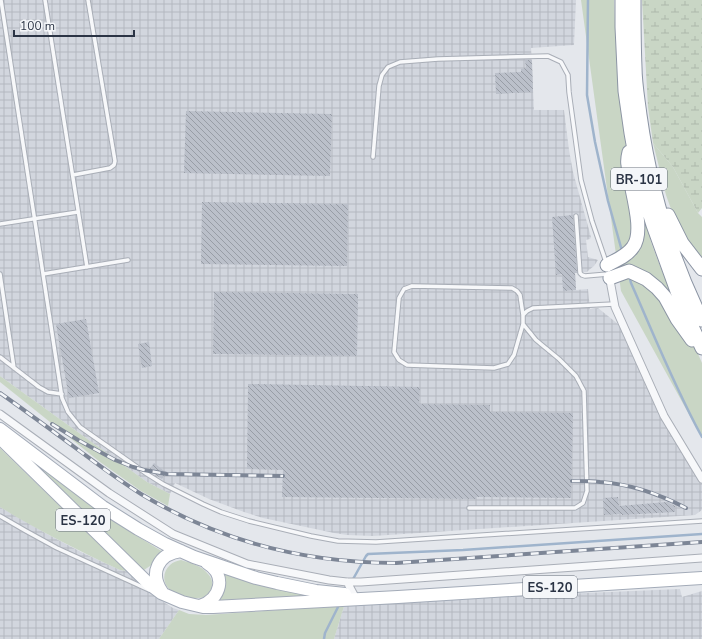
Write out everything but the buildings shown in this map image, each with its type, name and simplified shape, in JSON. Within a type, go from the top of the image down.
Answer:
[{"type":"highway","name":"BR-101","points":[[622,0],[625,92],[630,133],[640,183],[653,225],[682,305],[702,348]]},
{"type":"highway","name":"BR-101","points":[[634,0],[634,68],[650,173],[663,222],[676,261],[702,320]]},
{"type":"highway","points":[[609,272],[632,248],[637,240],[638,228],[627,164],[630,133]]},
{"type":"highway","points":[[650,173],[672,225],[682,243],[702,269]]},
{"type":"highway","points":[[609,272],[629,271],[646,279],[657,288],[665,297],[677,319],[702,353]]},
{"type":"main road","name":"ES-120","points":[[0,429],[118,518],[181,551],[205,561],[277,583],[316,591],[354,595],[398,597]]},
{"type":"main road","name":"ES-120","points":[[0,438],[151,576],[162,593],[182,602],[198,606],[212,607],[398,597],[702,578]]},
{"type":"main road","points":[[151,576],[165,556],[173,552],[181,551]]},
{"type":"main road","points":[[198,606],[206,604],[212,600],[217,593],[219,586],[219,578],[216,571],[205,561]]},
{"type":"street","points":[[609,272],[615,307],[664,416],[702,479]]},
{"type":"street","points":[[0,414],[109,493],[173,534],[247,564],[329,580],[361,582],[702,558]]},
{"type":"street","points":[[347,582],[354,595]]},
{"type":"lane","points":[[1,0],[62,394],[68,412],[80,427],[147,474],[163,484],[203,504],[249,521],[318,538],[352,542],[376,542],[702,521]]},
{"type":"lane","points":[[46,0],[87,267]]},
{"type":"lane","points":[[72,175],[110,168],[114,165],[115,161],[88,0]]},
{"type":"lane","points":[[374,157],[379,86],[382,75],[388,67],[400,62],[438,59],[548,56],[561,62],[568,75],[581,180],[592,221],[609,272],[585,276],[580,273],[576,216]]},
{"type":"lane","points":[[0,224],[78,212]]},
{"type":"lane","points":[[43,274],[128,260]]},
{"type":"lane","points":[[0,274],[14,368]]},
{"type":"lane","points":[[412,286],[512,288],[518,291],[520,295],[523,324],[514,356],[508,364],[494,368],[407,365],[399,360],[394,352],[400,298],[404,289],[412,286]]},
{"type":"lane","points":[[523,315],[533,308],[614,304]]},
{"type":"lane","points":[[469,508],[575,508],[583,503],[587,491],[584,391],[576,376],[559,359],[536,340],[523,324]]},
{"type":"lane","points":[[0,357],[44,390],[62,394]]},
{"type":"lane","points":[[0,516],[57,548],[133,584],[169,597]]},
{"type":"lane","points":[[133,584],[142,583],[151,576]]},
{"type":"shaded area","points":[[0,0],[576,0],[574,45],[531,48],[534,110],[564,110],[573,172],[591,237],[590,239],[586,240],[588,257],[598,260],[587,272],[575,273],[576,290],[588,289],[590,309],[598,308],[623,328],[678,441],[702,483],[702,510],[695,515],[373,536],[334,533],[263,518],[209,499],[175,483],[170,494],[147,482],[0,376]]},
{"type":"shaded area","points":[[0,507],[81,552],[120,570],[127,571],[159,599],[179,610],[159,639],[0,639]]},
{"type":"shaded area","points":[[680,589],[682,597],[702,591],[702,639],[334,639],[345,603]]},
{"type":"green space","points":[[581,0],[614,0],[617,72],[626,147],[651,242],[668,286],[702,363],[702,438],[621,291]]},
{"type":"green space","points":[[642,0],[702,0],[702,208],[698,213],[673,167],[653,143],[648,107]]},
{"type":"green space","points":[[653,143],[673,167],[698,213],[702,217],[702,265],[680,234],[666,195]]},
{"type":"green space","points":[[0,376],[147,482],[170,494],[168,506],[141,491],[100,462],[0,382]]},
{"type":"green space","points":[[0,448],[127,571],[120,570],[74,548],[0,507]]},
{"type":"green space","points":[[30,457],[100,511],[163,552],[153,564],[141,572],[29,459]]},
{"type":"green space","points":[[181,560],[206,571],[211,578],[212,586],[206,596],[198,598],[186,597],[178,595],[169,589],[164,580],[166,570],[172,563]]},
{"type":"green space","points":[[223,572],[303,593],[304,595],[219,601],[224,587]]},
{"type":"green space","points":[[345,603],[334,639],[159,639],[179,610],[189,614],[206,615],[307,608]]},
{"type":"waterway","points":[[588,0],[587,95],[595,142],[608,201],[622,251]]},
{"type":"waterway","points":[[629,275],[631,283],[665,361],[702,437]]},
{"type":"waterway","points":[[352,581],[368,554],[463,550],[702,534]]},
{"type":"waterway","points":[[324,639],[325,633],[339,605]]},
{"type":"railway","points":[[0,393],[141,494],[201,525],[263,546],[295,554],[328,559],[396,563],[702,542]]},
{"type":"railway","points":[[52,424],[115,460],[144,470],[167,474],[283,476]]},
{"type":"railway","points":[[572,481],[593,481],[634,487],[666,498],[686,508]]}]
